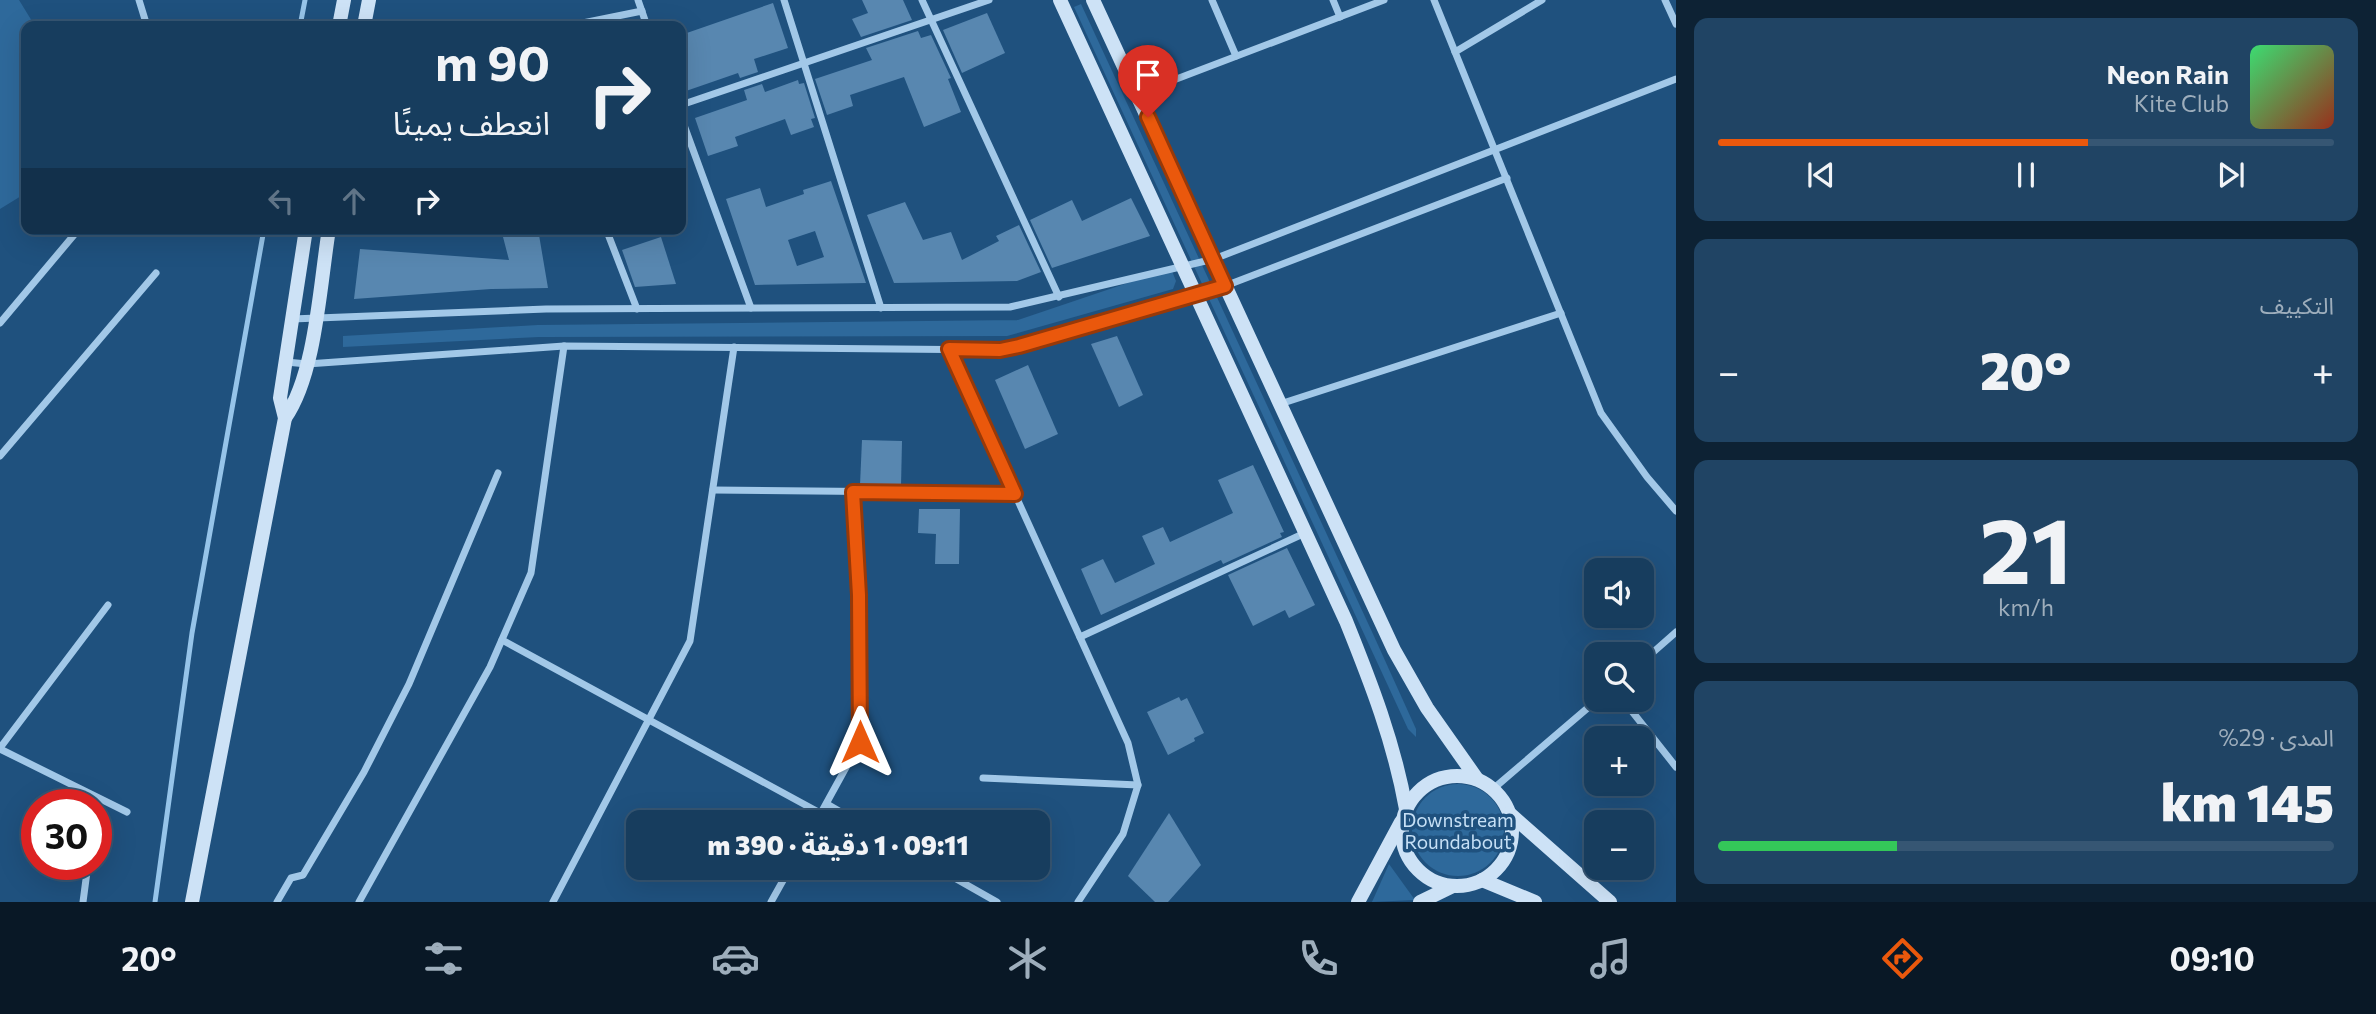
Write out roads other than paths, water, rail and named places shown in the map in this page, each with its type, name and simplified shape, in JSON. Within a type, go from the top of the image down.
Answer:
[{"type":"main road","points":[[340,21],[344,0]]},
{"type":"main road","points":[[365,21],[369,0]]},
{"type":"main road","points":[[1060,0],[1306,533],[1382,709],[1396,754],[1404,813],[1402,837],[1413,864],[1427,877],[1454,886]]},
{"type":"main road","points":[[1093,0],[1394,650],[1427,708],[1477,779]]},
{"type":"main road","points":[[285,418],[280,398],[305,235]]},
{"type":"main road","points":[[192,902],[285,418],[297,401],[307,364],[328,235]]},
{"type":"main road","points":[[1358,902],[1418,791],[1435,780],[1456,775],[1477,779],[1493,789],[1509,813],[1610,902]]},
{"type":"main road","points":[[1420,902],[1454,886],[1482,880],[1498,868],[1508,851],[1512,832],[1509,813]]},
{"type":"main road","points":[[1482,880],[1535,902]]},
{"type":"street","points":[[139,0],[145,21]]},
{"type":"street","points":[[638,0],[646,21]]},
{"type":"street","points":[[784,0],[806,62],[881,308]]},
{"type":"street","points":[[922,0],[1059,296]]},
{"type":"street","points":[[686,103],[989,0]]},
{"type":"street","points":[[1212,0],[1236,56]]},
{"type":"street","points":[[1333,0],[1340,17]]},
{"type":"street","points":[[1137,94],[1384,0]]},
{"type":"street","points":[[1434,0],[1601,413],[1647,477],[1676,511]]},
{"type":"street","points":[[1455,52],[1542,0]]},
{"type":"street","points":[[1665,0],[1676,24]]},
{"type":"street","points":[[593,21],[642,11]]},
{"type":"street","points":[[291,319],[546,309],[1010,307],[1214,259],[1676,79]]},
{"type":"street","points":[[686,131],[751,308]]},
{"type":"street","points":[[285,362],[307,364],[564,346],[1000,350],[1196,296],[1507,178]]},
{"type":"street","points":[[0,323],[74,235]]},
{"type":"street","points":[[608,235],[637,309]]},
{"type":"street","points":[[0,456],[156,273]]},
{"type":"street","points":[[1280,404],[1561,313]]},
{"type":"street","points":[[359,902],[490,667],[531,572],[564,346]]},
{"type":"street","points":[[563,902],[554,900],[690,640],[734,347]]},
{"type":"street","points":[[949,349],[1128,743],[1138,785],[1123,835],[1078,902]]},
{"type":"street","points":[[277,902],[292,878],[303,875],[364,772],[410,684],[498,473]]},
{"type":"street","points":[[713,490],[1015,494]]},
{"type":"street","points":[[824,810],[860,742],[859,595],[853,492]]},
{"type":"street","points":[[1080,637],[1306,533]]},
{"type":"street","points":[[74,789],[0,749],[108,605]]},
{"type":"street","points":[[1654,651],[1676,632]]},
{"type":"street","points":[[502,640],[815,810]]},
{"type":"street","points":[[1493,789],[1584,711]]},
{"type":"street","points":[[1632,712],[1676,767]]},
{"type":"street","points":[[983,778],[1138,785]]},
{"type":"street","points":[[827,804],[838,810]]},
{"type":"street","points":[[112,807],[127,812]]},
{"type":"street","points":[[83,902],[86,880]]},
{"type":"street","points":[[771,902],[783,880]]},
{"type":"street","points":[[958,880],[996,902]]},
{"type":"waterway","points":[[301,21],[305,0]]},
{"type":"waterway","points":[[155,902],[192,633],[263,235]]},
{"type":"park label","name":"Downstream Roundabout","points":[[1458,830]]}]
